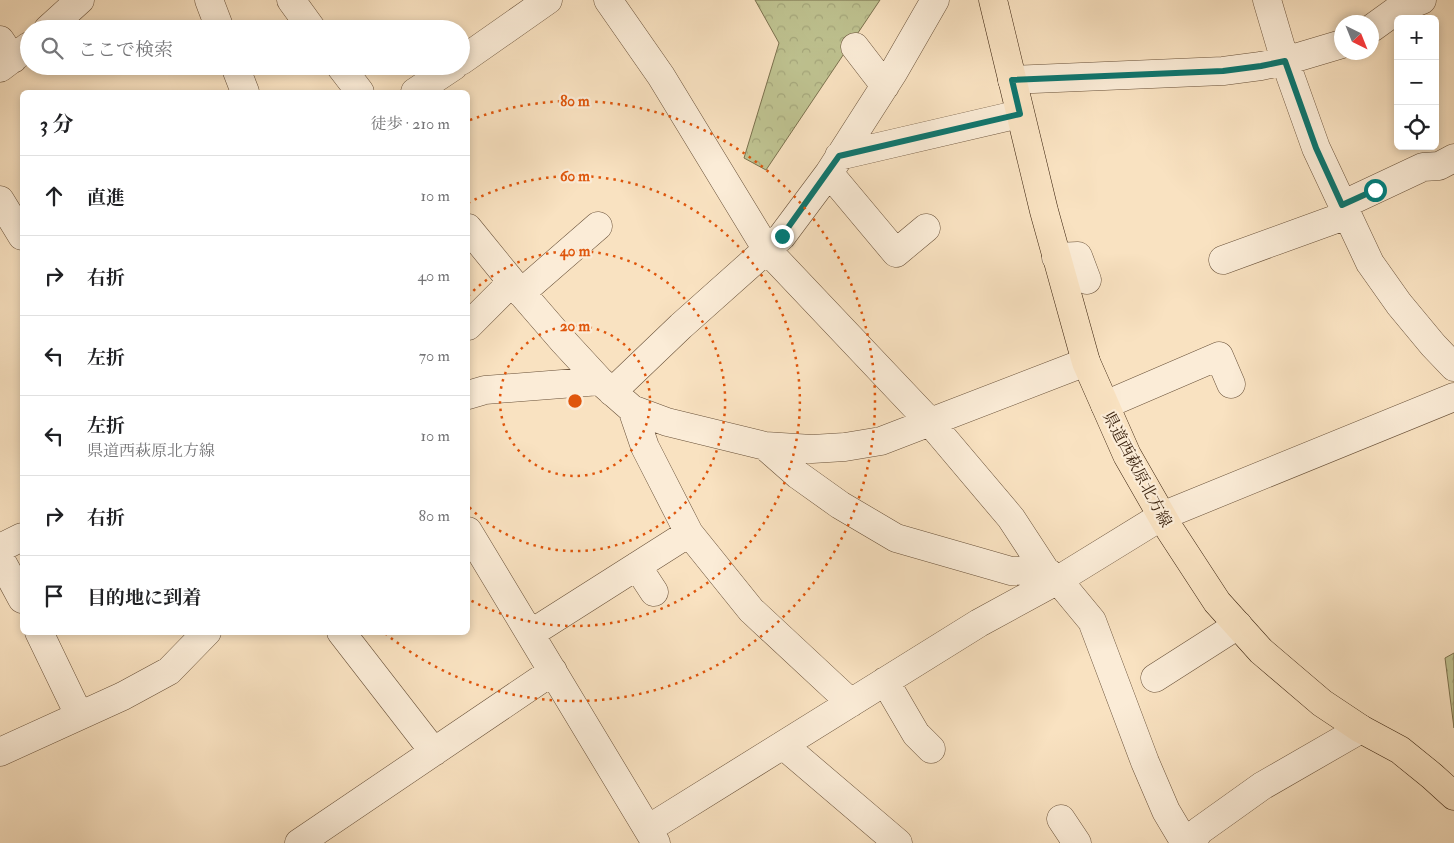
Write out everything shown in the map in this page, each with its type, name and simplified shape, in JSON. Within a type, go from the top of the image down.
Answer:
[{"type":"main road","name":"県道西萩原北方線","points":[[993,0],[1056,257],[1086,362],[1127,455],[1162,516],[1217,602],[1261,651],[1314,696],[1361,729],[1400,750],[1454,796]]},
{"type":"street","points":[[58,20],[80,0]]},
{"type":"street","points":[[209,0],[217,20]]},
{"type":"street","points":[[291,0],[305,20]]},
{"type":"street","points":[[470,55],[548,0]]},
{"type":"street","points":[[608,0],[661,76],[767,250],[929,421],[1010,518],[1051,575],[1092,621],[1145,762],[1166,811],[1185,843]]},
{"type":"street","points":[[614,394],[681,326],[782,236],[834,164],[885,86],[935,0]]},
{"type":"street","points":[[1267,0],[1285,61],[1316,148],[1370,263],[1399,304],[1454,367]]},
{"type":"street","points":[[1379,23],[1396,10],[1422,0]]},
{"type":"street","points":[[1012,80],[1223,71],[1285,61],[1334,46]]},
{"type":"street","points":[[855,47],[885,86]]},
{"type":"street","points":[[238,75],[244,90]]},
{"type":"street","points":[[347,75],[358,90]]},
{"type":"street","points":[[418,90],[440,75]]},
{"type":"street","points":[[834,164],[1020,114]]},
{"type":"street","points":[[1222,260],[1344,210],[1423,167],[1439,166],[1454,158]]},
{"type":"street","points":[[834,164],[896,253],[926,228]]},
{"type":"street","points":[[0,200],[20,233]]},
{"type":"street","points":[[470,324],[516,287],[598,226]]},
{"type":"street","points":[[470,230],[516,287],[614,394],[645,447],[689,533],[751,610],[851,702]]},
{"type":"street","points":[[1056,257],[1078,256],[1087,280]]},
{"type":"street","points":[[1105,405],[1219,356],[1231,384]]},
{"type":"street","points":[[470,394],[485,390],[614,394],[667,422],[765,446],[812,449],[845,447],[881,441],[1086,362]]},
{"type":"street","points":[[470,534],[652,836],[783,745],[979,623],[1051,575],[1162,516],[1454,397]]},
{"type":"street","points":[[765,446],[798,475],[840,505],[896,538],[1011,571],[1051,575]]},
{"type":"street","points":[[530,634],[689,533]]},
{"type":"street","points":[[0,548],[20,538]]},
{"type":"street","points":[[0,558],[20,595]]},
{"type":"street","points":[[637,566],[654,592]]},
{"type":"street","points":[[1155,678],[1238,625]]},
{"type":"street","points":[[40,635],[79,715]]},
{"type":"street","points":[[0,752],[123,696],[170,671],[204,635]]},
{"type":"street","points":[[343,635],[434,752]]},
{"type":"street","points":[[299,843],[553,671]]},
{"type":"street","points":[[885,681],[916,734],[931,749]]},
{"type":"street","points":[[1192,843],[1199,831],[1262,786],[1361,729]]},
{"type":"street","points":[[783,745],[898,843]]},
{"type":"street","points":[[1061,819],[1077,843]]},
{"type":"green space","points":[[755,0],[880,0],[766,170],[744,158],[779,43]]},
{"type":"green space","points":[[1454,653],[1454,728],[1445,658]]},
{"type":"route","points":[[782,236],[829,173],[839,156],[1020,114],[1012,80],[1223,71],[1285,61],[1316,148],[1342,205],[1375,190]]}]
